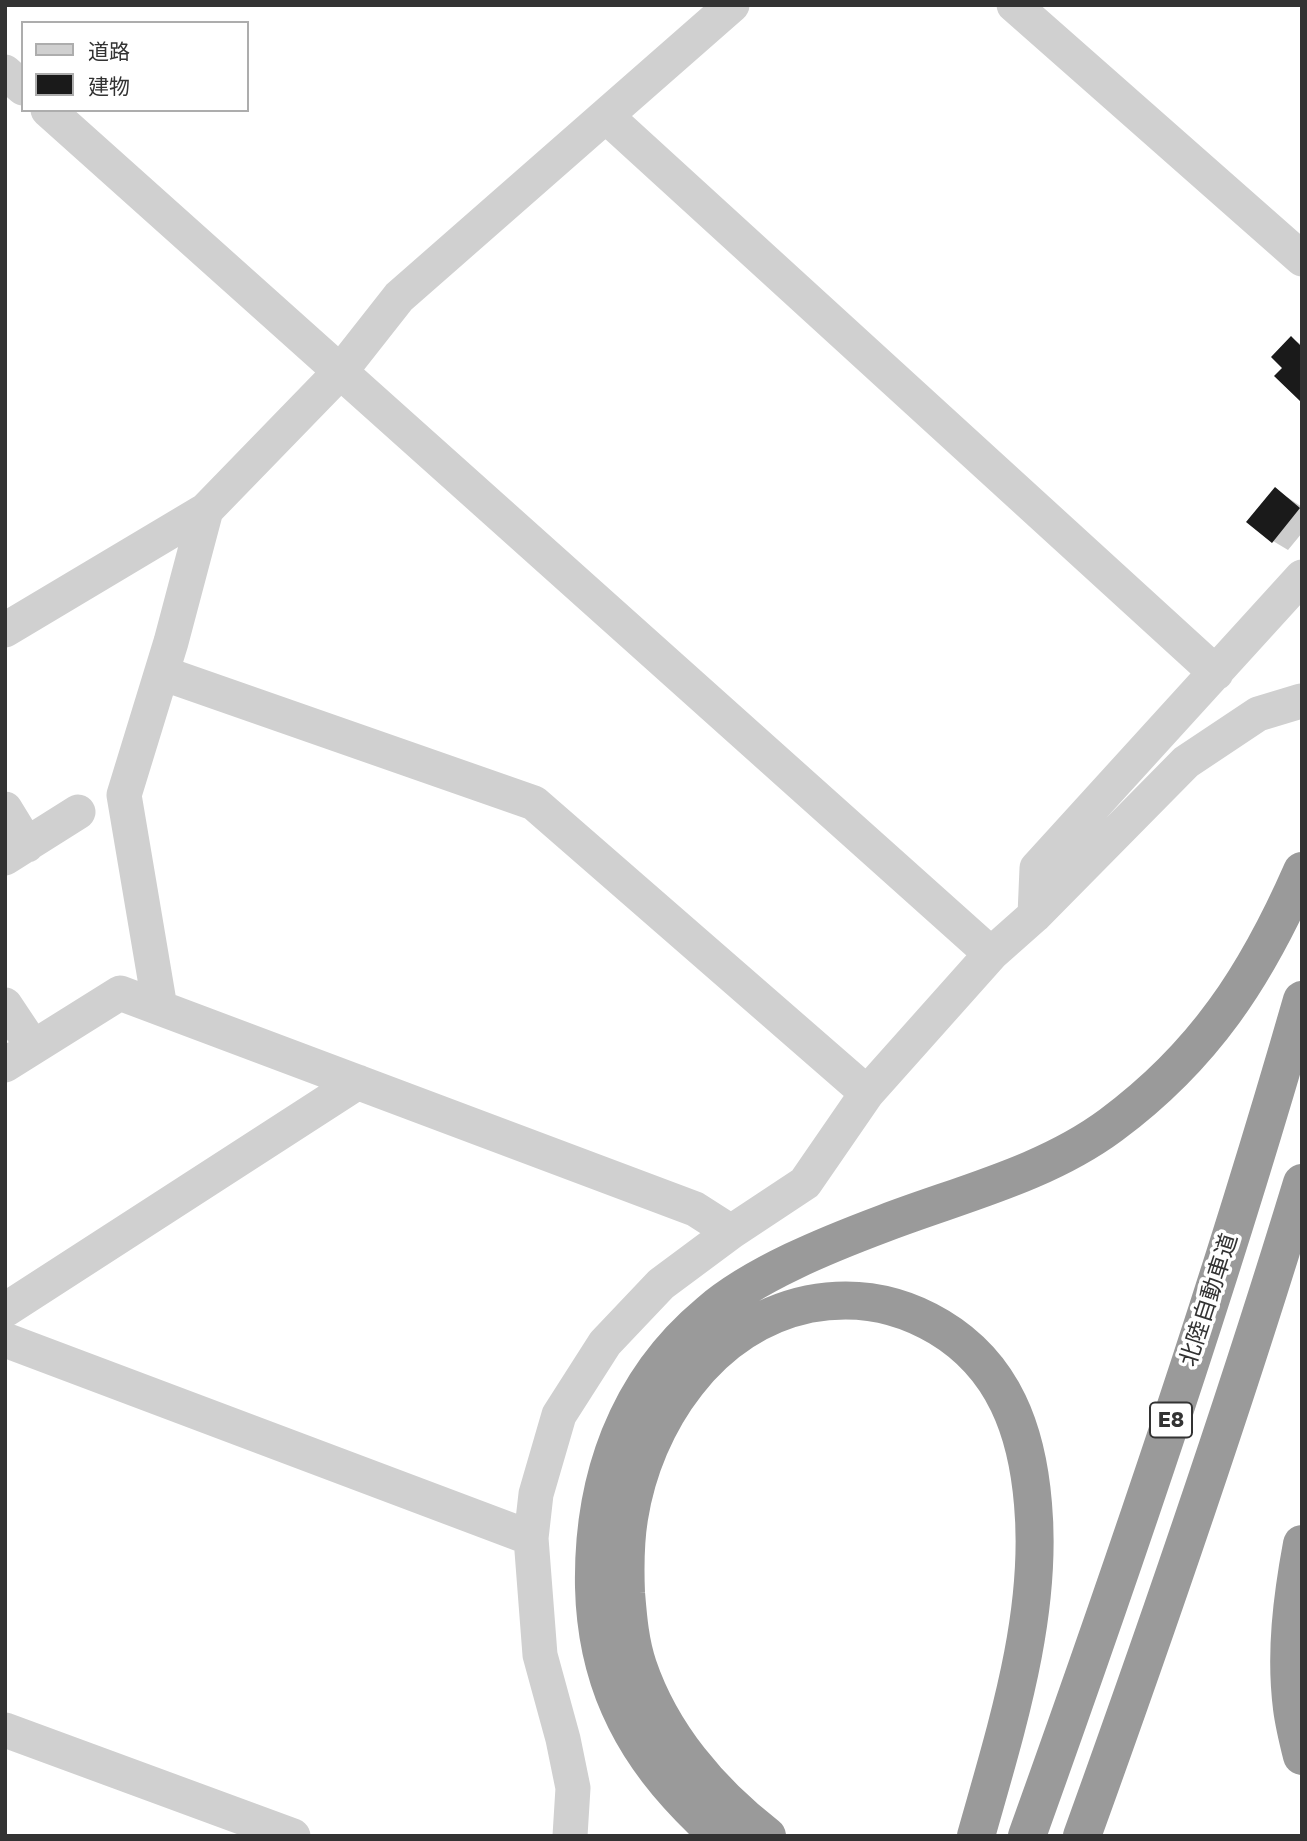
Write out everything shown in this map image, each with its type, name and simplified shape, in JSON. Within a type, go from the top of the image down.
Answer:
[{"type":"highway","points":[[719,1836],[666,1783],[630,1732],[607,1677],[594,1616],[593,1557],[600,1503],[614,1449],[635,1398],[668,1352],[710,1311],[764,1276],[863,1232],[1047,1163],[1108,1128],[1160,1086],[1206,1038],[1244,985],[1279,924],[1302,871]]},
{"type":"highway","name":"北陸自動車道","points":[[1027,1836],[1111,1601],[1213,1293],[1302,1000]]},
{"type":"highway","name":"E8","points":[[1082,1836],[1164,1610],[1263,1312],[1302,1183]]},
{"type":"highway","points":[[767,1836],[711,1784],[684,1753],[657,1713],[637,1664],[628,1615],[625,1567],[628,1519],[641,1469],[659,1425],[686,1383],[718,1350],[755,1325],[792,1308],[832,1300],[876,1301],[916,1313],[956,1337],[988,1368],[1012,1408],[1026,1453],[1033,1506],[1033,1566],[1026,1639],[976,1836]]},
{"type":"highway","points":[[1302,1544],[1293,1592],[1289,1649],[1292,1709],[1302,1756]]},
{"type":"street","points":[[5,631],[206,510],[340,372],[399,297],[732,5]]},
{"type":"street","points":[[1014,5],[1302,259]]},
{"type":"street","points":[[5,72],[21,86]]},
{"type":"street","points":[[50,112],[991,954]]},
{"type":"street","points":[[606,116],[1216,673]]},
{"type":"street","points":[[160,1008],[124,795],[162,673],[206,510]]},
{"type":"street","points":[[1035,915],[1037,868],[1302,577]]},
{"type":"street","points":[[162,673],[534,803],[867,1093]]},
{"type":"street","points":[[570,1836],[573,1788],[540,1655],[531,1538],[536,1494],[559,1415],[605,1343],[661,1284],[731,1232],[805,1183],[867,1093],[991,954],[1035,915],[1186,762],[1258,714],[1301,701]]},
{"type":"street","points":[[5,809],[16,851],[78,812]]},
{"type":"street","points":[[5,1005],[19,1056],[120,993],[695,1209],[731,1232]]},
{"type":"street","points":[[5,1310],[358,1082]]},
{"type":"street","points":[[5,1340],[531,1538]]},
{"type":"street","points":[[5,1730],[293,1836]]},
{"type":"building","points":[[1291,336],[1302,344],[1300,401],[1274,376],[1282,368],[1271,357]]},
{"type":"building","points":[[1275,487],[1300,508],[1272,543],[1246,522]]}]
